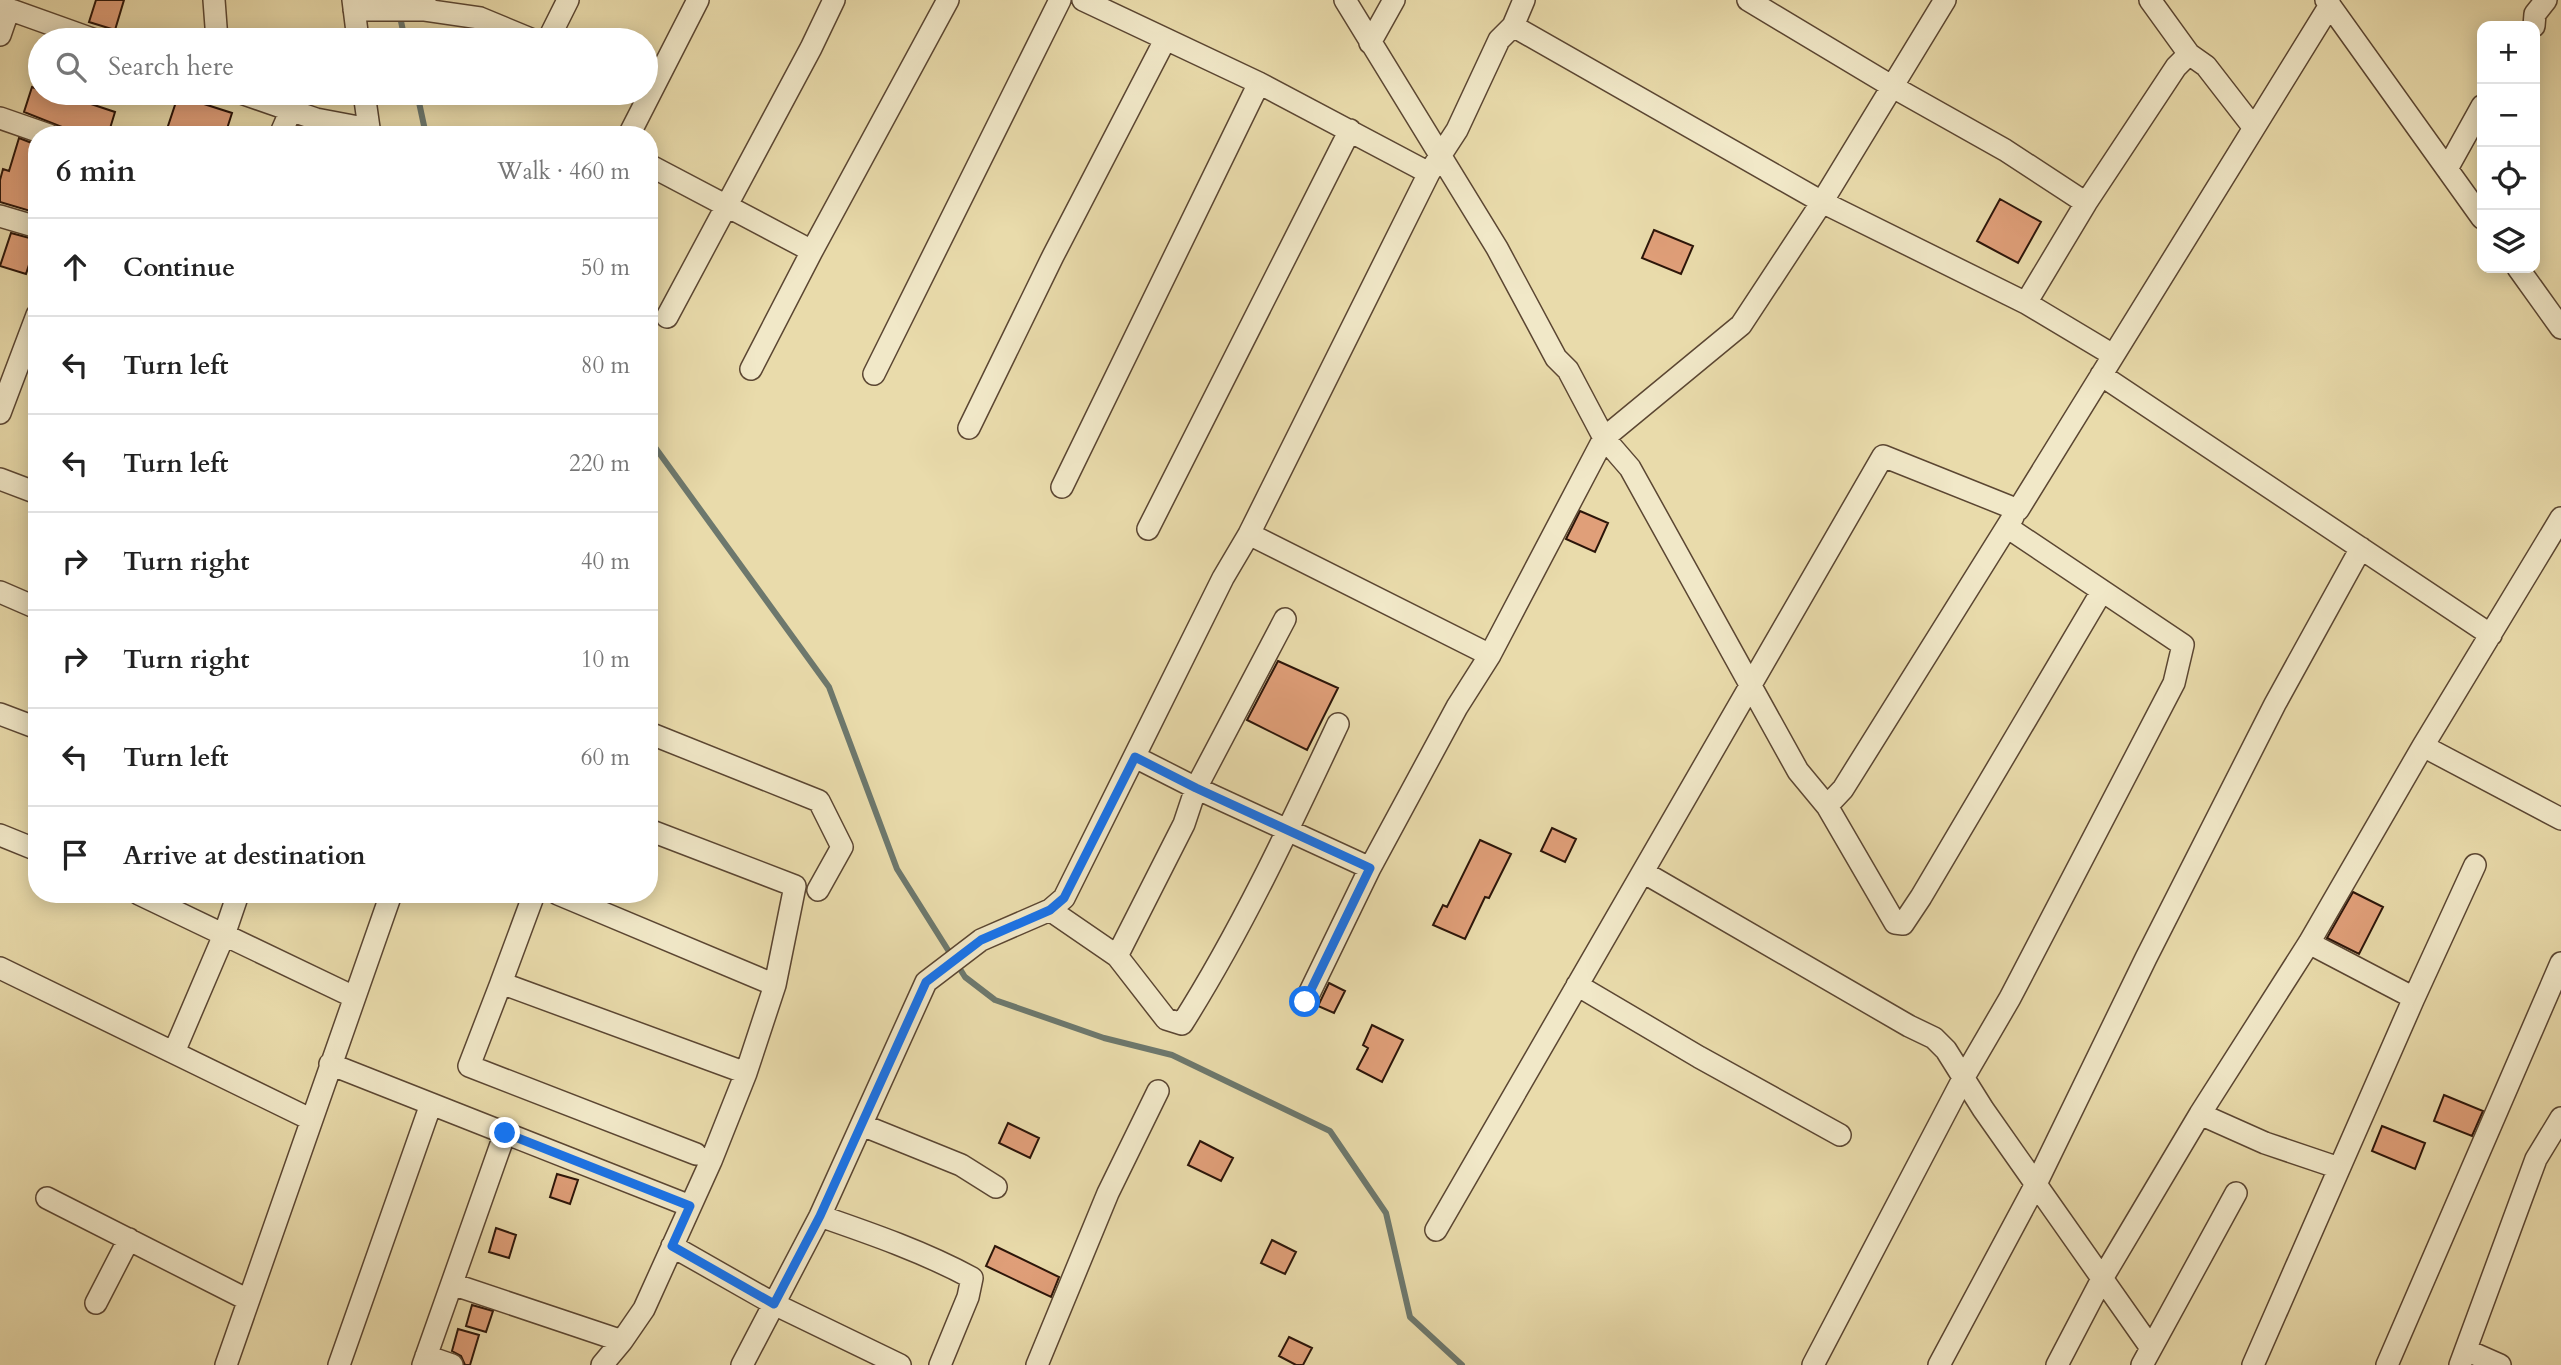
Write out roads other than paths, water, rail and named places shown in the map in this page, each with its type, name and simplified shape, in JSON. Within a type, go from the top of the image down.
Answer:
[{"type":"street","points":[[214,0],[216,28]]},
{"type":"street","points":[[554,28],[568,0]]},
{"type":"street","points":[[658,74],[698,0]]},
{"type":"street","points":[[667,317],[834,0]]},
{"type":"street","points":[[751,369],[948,0]]},
{"type":"street","points":[[874,374],[1060,0]]},
{"type":"street","points":[[1083,0],[1114,6],[1165,40],[1259,83],[1350,130],[1435,165]]},
{"type":"street","points":[[1345,0],[1435,165],[1497,248],[1556,358],[1568,370],[1604,438],[1630,468],[1798,772],[1827,806],[1895,923],[1903,924],[2102,591]]},
{"type":"street","points":[[1370,43],[1394,0]]},
{"type":"street","points":[[742,1365],[820,1216],[926,982],[981,940],[1050,910],[1064,898],[1223,578],[1249,534],[1435,165],[1457,130],[1499,40],[1513,26],[1524,0]]},
{"type":"street","points":[[1748,0],[2005,150],[2086,204]]},
{"type":"street","points":[[1305,1002],[1370,868],[1457,707],[1490,655],[1604,438],[1741,325],[1822,202],[1945,0]]},
{"type":"street","points":[[2151,0],[2189,54],[2206,66],[2254,128]]},
{"type":"street","points":[[2534,21],[2535,14],[2546,0]]},
{"type":"street","points":[[1827,806],[1843,789],[2012,519],[2254,128],[2328,3],[2477,211]]},
{"type":"street","points":[[357,28],[354,5],[385,10],[421,7],[480,9],[512,28]]},
{"type":"street","points":[[0,35],[4,8],[61,28]]},
{"type":"street","points":[[1513,26],[1822,202],[2026,303],[2113,355]]},
{"type":"street","points":[[969,428],[1053,256],[1165,40]]},
{"type":"street","points":[[2026,303],[2086,204],[2176,66],[2189,54]]},
{"type":"street","points":[[1062,487],[1259,83]]},
{"type":"street","points":[[276,105],[345,126]]},
{"type":"street","points":[[366,105],[368,126]]},
{"type":"street","points":[[633,126],[643,105]]},
{"type":"street","points":[[285,126],[291,110]]},
{"type":"street","points":[[2447,169],[2477,115]]},
{"type":"street","points":[[0,118],[28,128]]},
{"type":"street","points":[[1148,529],[1350,130]]},
{"type":"street","points":[[658,170],[812,251]]},
{"type":"street","points":[[0,216],[28,224]]},
{"type":"street","points":[[2522,273],[2561,328]]},
{"type":"street","points":[[0,413],[28,339]]},
{"type":"street","points":[[2101,375],[2491,635]]},
{"type":"street","points":[[1436,1230],[1883,456],[2012,519],[2102,591],[2183,645],[2175,683],[1813,1365]]},
{"type":"street","points":[[0,479],[28,490]]},
{"type":"street","points":[[2057,1365],[2103,1277],[2200,1114],[2309,943],[2423,746],[2561,518]]},
{"type":"street","points":[[1249,534],[1490,655]]},
{"type":"street","points":[[1939,1365],[2036,1184],[2146,958],[2275,704],[2361,548]]},
{"type":"street","points":[[0,592],[28,604]]},
{"type":"street","points":[[1117,956],[1184,824],[1196,788],[1285,619]]},
{"type":"street","points":[[0,714],[28,725]]},
{"type":"street","points":[[1050,910],[1117,956],[1166,1019],[1182,1024],[1210,980],[1288,831],[1338,724]]},
{"type":"street","points":[[658,737],[819,801],[842,847],[818,890]]},
{"type":"street","points":[[2423,746],[2561,818]]},
{"type":"street","points":[[1135,757],[1370,868]]},
{"type":"street","points":[[602,1365],[644,1309],[711,1161],[746,1073],[775,985],[795,886],[658,834]]},
{"type":"street","points":[[0,835],[28,846]]},
{"type":"street","points":[[2253,1365],[2475,865]]},
{"type":"street","points":[[1643,872],[1934,1038],[1947,1050],[1983,1109],[2103,1277],[2146,1356]]},
{"type":"street","points":[[158,903],[354,996]]},
{"type":"street","points":[[174,1052],[235,903]]},
{"type":"street","points":[[226,1365],[388,903]]},
{"type":"street","points":[[531,903],[469,1066],[696,1154]]},
{"type":"street","points":[[579,903],[775,985]]},
{"type":"street","points":[[2309,943],[2414,998]]},
{"type":"street","points":[[2386,1365],[2561,963]]},
{"type":"street","points":[[0,968],[310,1119]]},
{"type":"street","points":[[501,983],[746,1073]]},
{"type":"street","points":[[1577,985],[1699,1057],[1840,1135]]},
{"type":"street","points":[[330,1064],[690,1206]]},
{"type":"street","points":[[1037,1365],[1108,1193],[1158,1091]]},
{"type":"street","points":[[339,1365],[431,1104]]},
{"type":"street","points":[[2200,1114],[2265,1143],[2339,1168]]},
{"type":"street","points":[[2500,1365],[2463,1358],[2536,1159],[2561,1118]]},
{"type":"street","points":[[862,1125],[961,1165],[996,1187]]},
{"type":"street","points":[[452,1365],[425,1361],[505,1133]]},
{"type":"street","points":[[2146,1356],[2236,1193]]},
{"type":"street","points":[[47,1198],[248,1300]]},
{"type":"street","points":[[820,1216],[884,1238],[972,1278],[968,1297],[940,1365]]},
{"type":"street","points":[[96,1303],[129,1239]]},
{"type":"street","points":[[672,1246],[774,1304],[900,1365]]},
{"type":"street","points":[[452,1284],[622,1341]]},
{"type":"waterway","points":[[399,12],[402,28]]},
{"type":"waterway","points":[[420,105],[424,126]]},
{"type":"waterway","points":[[658,451],[829,687],[897,869],[965,977],[995,1000],[1104,1038],[1172,1055],[1330,1131],[1386,1213],[1410,1317],[1462,1365]]}]
